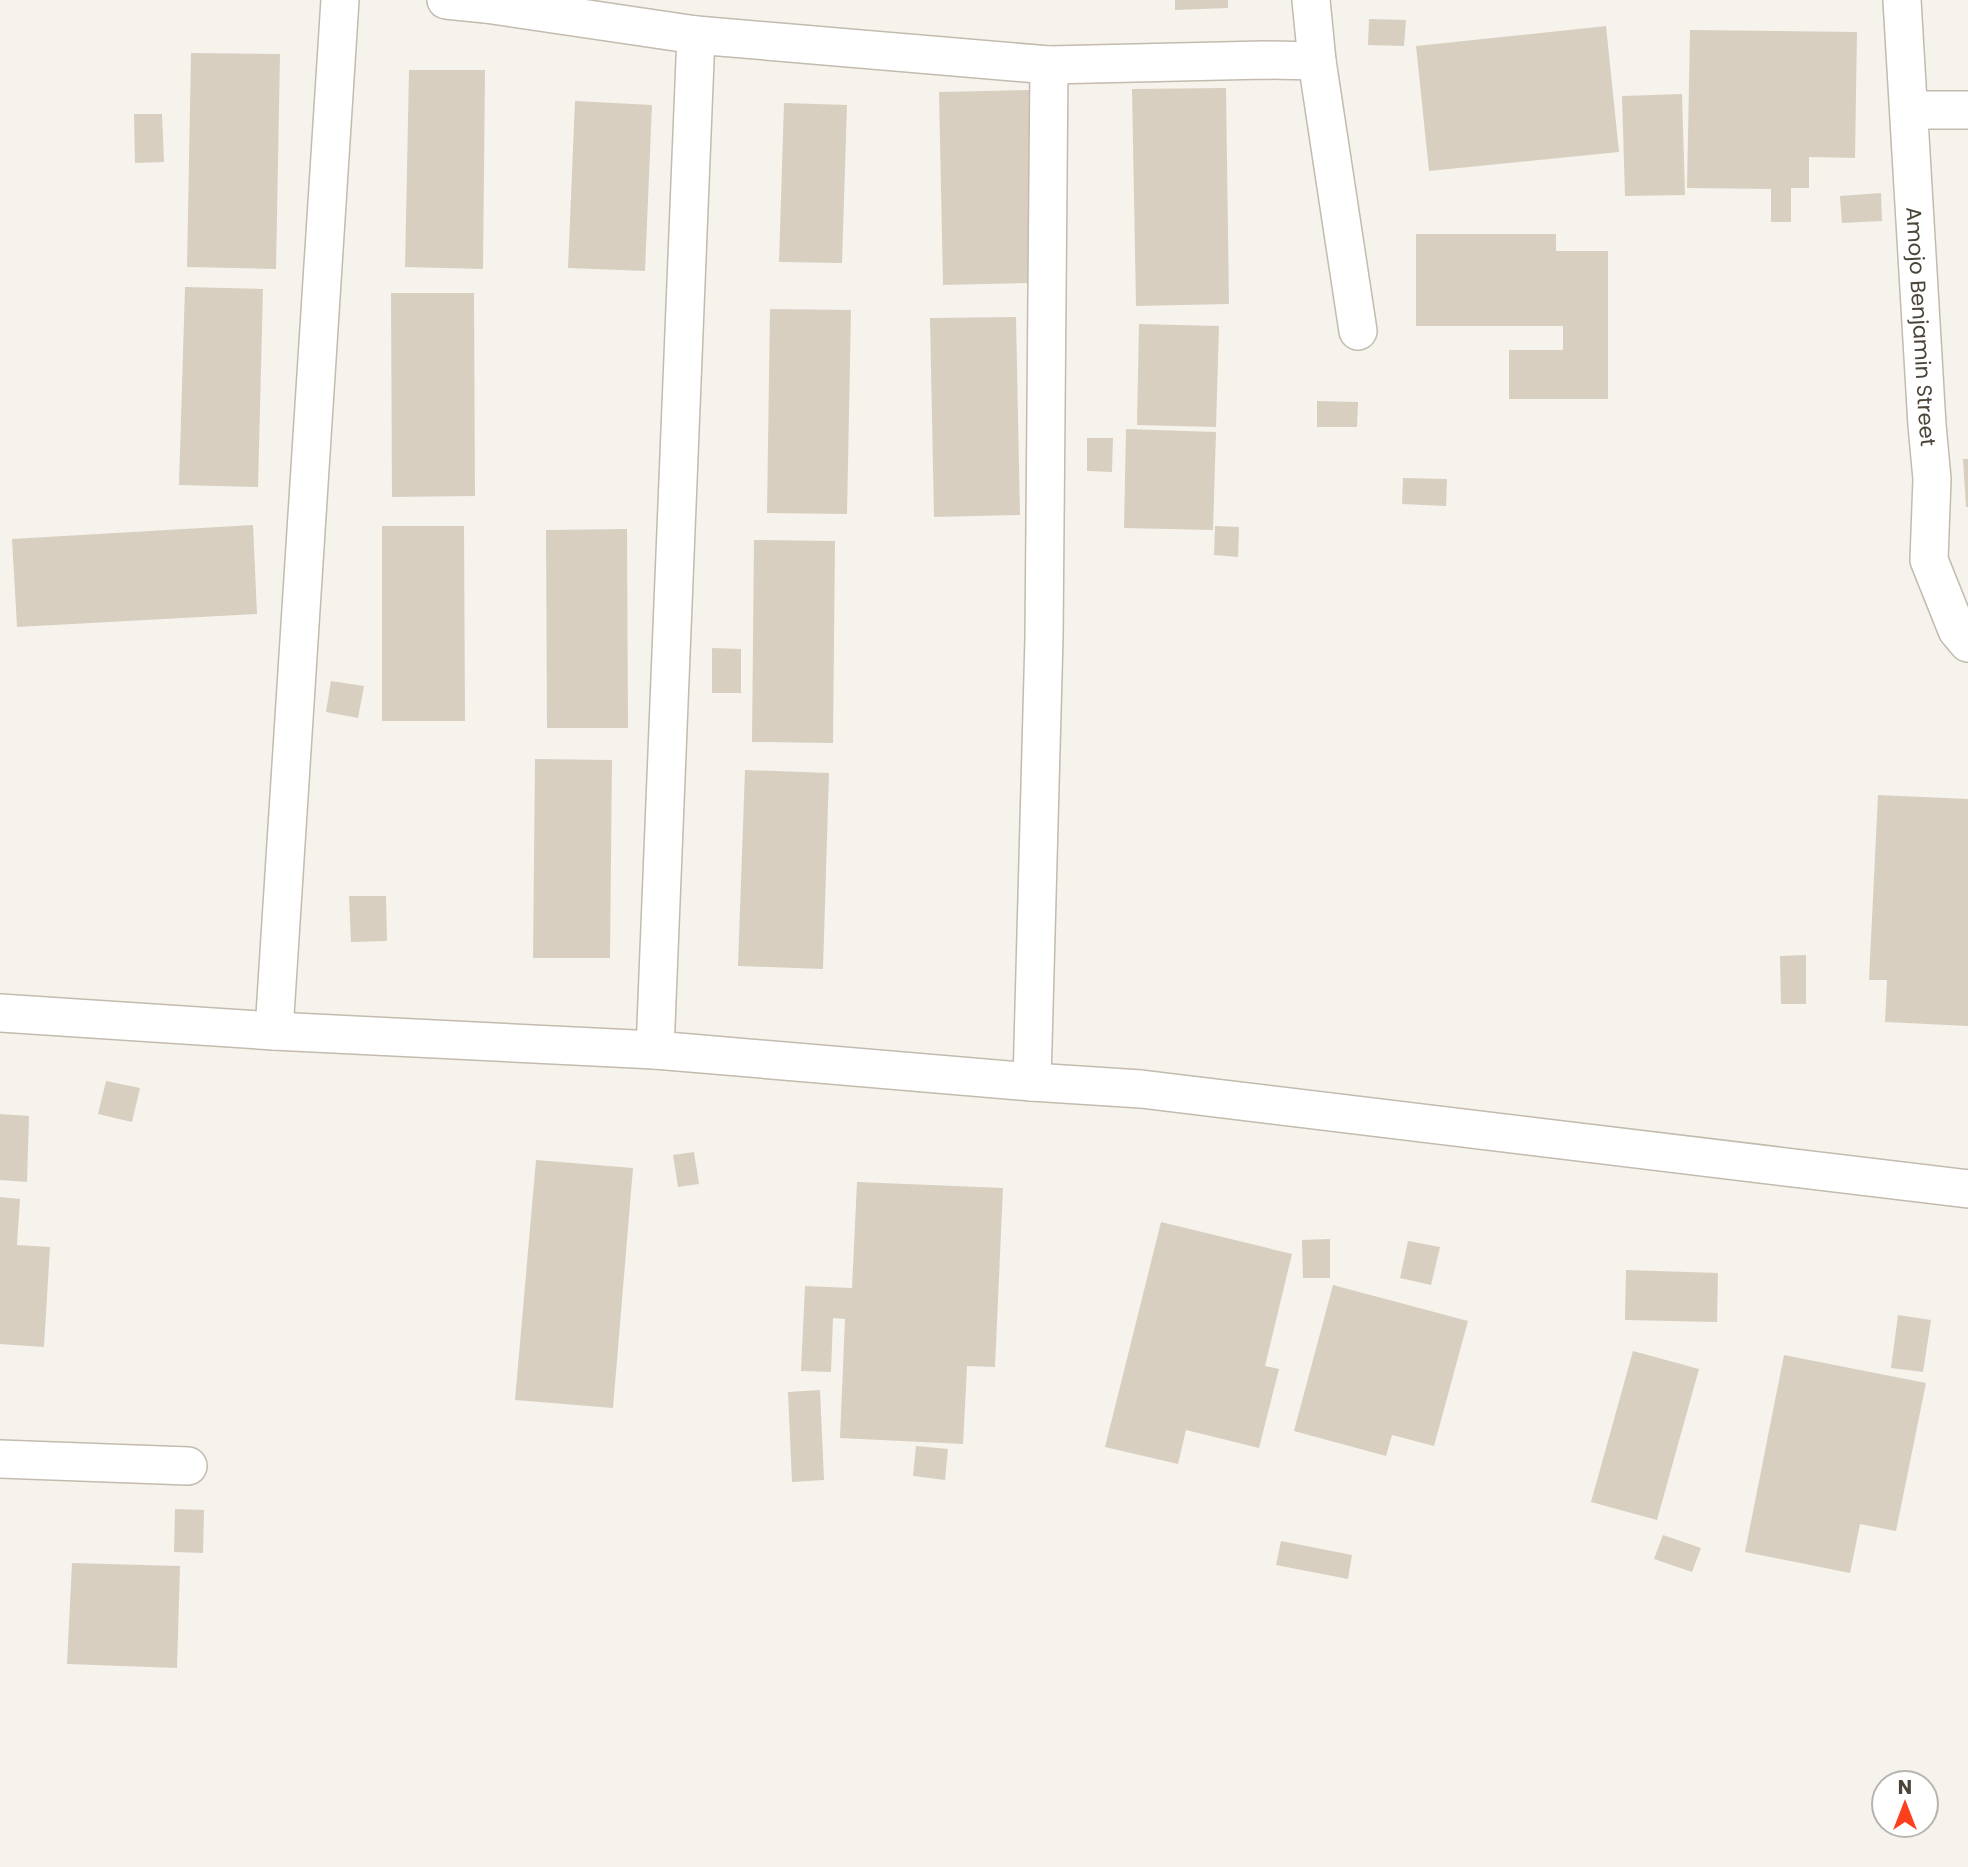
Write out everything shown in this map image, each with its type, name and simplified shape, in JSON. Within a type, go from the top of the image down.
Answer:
[{"type":"street","points":[[274,1031],[340,0]]},
{"type":"street","points":[[446,0],[486,2],[696,35],[1049,65],[1317,61]]},
{"type":"street","points":[[1311,0],[1317,61],[1358,331]]},
{"type":"street","name":"Amojo Benjamin Street","points":[[1902,0],[1932,479],[1929,560],[1957,630],[1968,643]]},
{"type":"street","points":[[655,1050],[696,35]]},
{"type":"street","points":[[1032,1082],[1044,638],[1049,65]]},
{"type":"street","points":[[1909,110],[1968,110]]},
{"type":"street","points":[[0,1013],[274,1031],[655,1050],[1154,1090],[1968,1189]]},
{"type":"street","points":[[0,1459],[188,1466]]},
{"type":"building","points":[[1175,0],[1228,0],[1228,8],[1175,10]]},
{"type":"building","points":[[1369,19],[1406,20],[1404,46],[1368,45]]},
{"type":"building","points":[[1606,26],[1619,152],[1429,171],[1416,46]]},
{"type":"building","points":[[1690,30],[1857,32],[1855,158],[1809,157],[1809,188],[1791,188],[1791,222],[1771,222],[1771,189],[1687,188]]},
{"type":"building","points":[[191,53],[280,54],[276,269],[187,267]]},
{"type":"building","points":[[409,70],[485,70],[483,269],[405,267]]},
{"type":"building","points":[[1226,88],[1229,304],[1136,306],[1132,89]]},
{"type":"building","points":[[1029,90],[1032,283],[943,285],[939,92]]},
{"type":"building","points":[[1682,94],[1685,195],[1625,196],[1622,96]]},
{"type":"building","points":[[575,101],[652,105],[645,271],[568,268]]},
{"type":"building","points":[[784,103],[847,105],[842,263],[779,262]]},
{"type":"building","points":[[134,114],[162,114],[164,162],[135,163]]},
{"type":"building","points":[[1881,193],[1882,221],[1842,223],[1840,196]]},
{"type":"building","points":[[1416,234],[1556,234],[1556,251],[1608,251],[1608,399],[1509,399],[1509,350],[1563,350],[1563,326],[1416,326]]},
{"type":"building","points":[[185,287],[263,289],[258,487],[179,485]]},
{"type":"building","points":[[391,293],[474,293],[475,496],[392,497]]},
{"type":"building","points":[[770,309],[851,310],[847,514],[767,513]]},
{"type":"building","points":[[1016,317],[1020,515],[934,517],[930,318]]},
{"type":"building","points":[[1139,324],[1219,326],[1216,427],[1137,425]]},
{"type":"building","points":[[1317,401],[1358,402],[1357,427],[1317,427]]},
{"type":"building","points":[[1126,429],[1216,432],[1213,530],[1124,528]]},
{"type":"building","points":[[1087,438],[1113,438],[1112,472],[1087,471]]},
{"type":"building","points":[[1963,459],[1968,459],[1968,507],[1966,507]]},
{"type":"building","points":[[1403,478],[1447,479],[1446,506],[1402,504]]},
{"type":"building","points":[[253,525],[257,614],[17,627],[12,539]]},
{"type":"building","points":[[382,526],[464,526],[465,721],[382,721]]},
{"type":"building","points":[[1215,526],[1239,527],[1238,557],[1214,555]]},
{"type":"building","points":[[627,529],[628,728],[547,728],[546,530]]},
{"type":"building","points":[[754,540],[835,541],[833,743],[752,742]]},
{"type":"building","points":[[712,648],[741,649],[741,693],[712,693]]},
{"type":"building","points":[[331,681],[364,686],[358,718],[326,712]]},
{"type":"building","points":[[535,759],[612,760],[610,958],[533,958]]},
{"type":"building","points":[[745,770],[829,773],[823,969],[738,966]]},
{"type":"building","points":[[1878,795],[1968,799],[1968,1026],[1885,1022],[1887,980],[1869,980]]},
{"type":"building","points":[[349,896],[386,896],[387,941],[351,942]]},
{"type":"building","points":[[1806,955],[1806,1004],[1781,1004],[1780,956]]},
{"type":"building","points":[[106,1081],[140,1088],[132,1122],[98,1114]]},
{"type":"building","points":[[0,1114],[29,1116],[27,1182],[0,1180]]},
{"type":"building","points":[[694,1152],[699,1184],[678,1187],[673,1155]]},
{"type":"building","points":[[536,1160],[633,1168],[613,1408],[515,1400]]},
{"type":"building","points":[[857,1182],[1003,1188],[995,1367],[967,1366],[963,1444],[840,1438],[845,1319],[833,1318],[831,1372],[801,1371],[805,1286],[852,1288]]},
{"type":"building","points":[[0,1197],[20,1199],[17,1245],[50,1247],[44,1347],[0,1344]]},
{"type":"building","points":[[1161,1222],[1292,1254],[1265,1366],[1279,1369],[1259,1448],[1186,1430],[1178,1464],[1105,1447]]},
{"type":"building","points":[[1330,1239],[1330,1278],[1303,1278],[1302,1240]]},
{"type":"building","points":[[1408,1241],[1440,1247],[1431,1285],[1400,1278]]},
{"type":"building","points":[[1626,1270],[1718,1273],[1717,1322],[1625,1320]]},
{"type":"building","points":[[1333,1285],[1468,1321],[1434,1446],[1392,1435],[1386,1456],[1294,1431]]},
{"type":"building","points":[[1898,1315],[1931,1320],[1923,1372],[1891,1368]]},
{"type":"building","points":[[1633,1351],[1699,1369],[1657,1520],[1591,1502]]},
{"type":"building","points":[[1784,1355],[1926,1383],[1896,1531],[1860,1524],[1850,1573],[1745,1552]]},
{"type":"building","points":[[820,1390],[824,1480],[792,1482],[788,1392]]},
{"type":"building","points":[[916,1446],[948,1449],[945,1480],[913,1476]]},
{"type":"building","points":[[175,1509],[204,1510],[203,1553],[174,1552]]},
{"type":"building","points":[[1663,1535],[1701,1548],[1692,1572],[1654,1559]]},
{"type":"building","points":[[1281,1541],[1352,1555],[1348,1579],[1276,1565]]},
{"type":"building","points":[[72,1563],[180,1566],[177,1668],[67,1664]]}]
